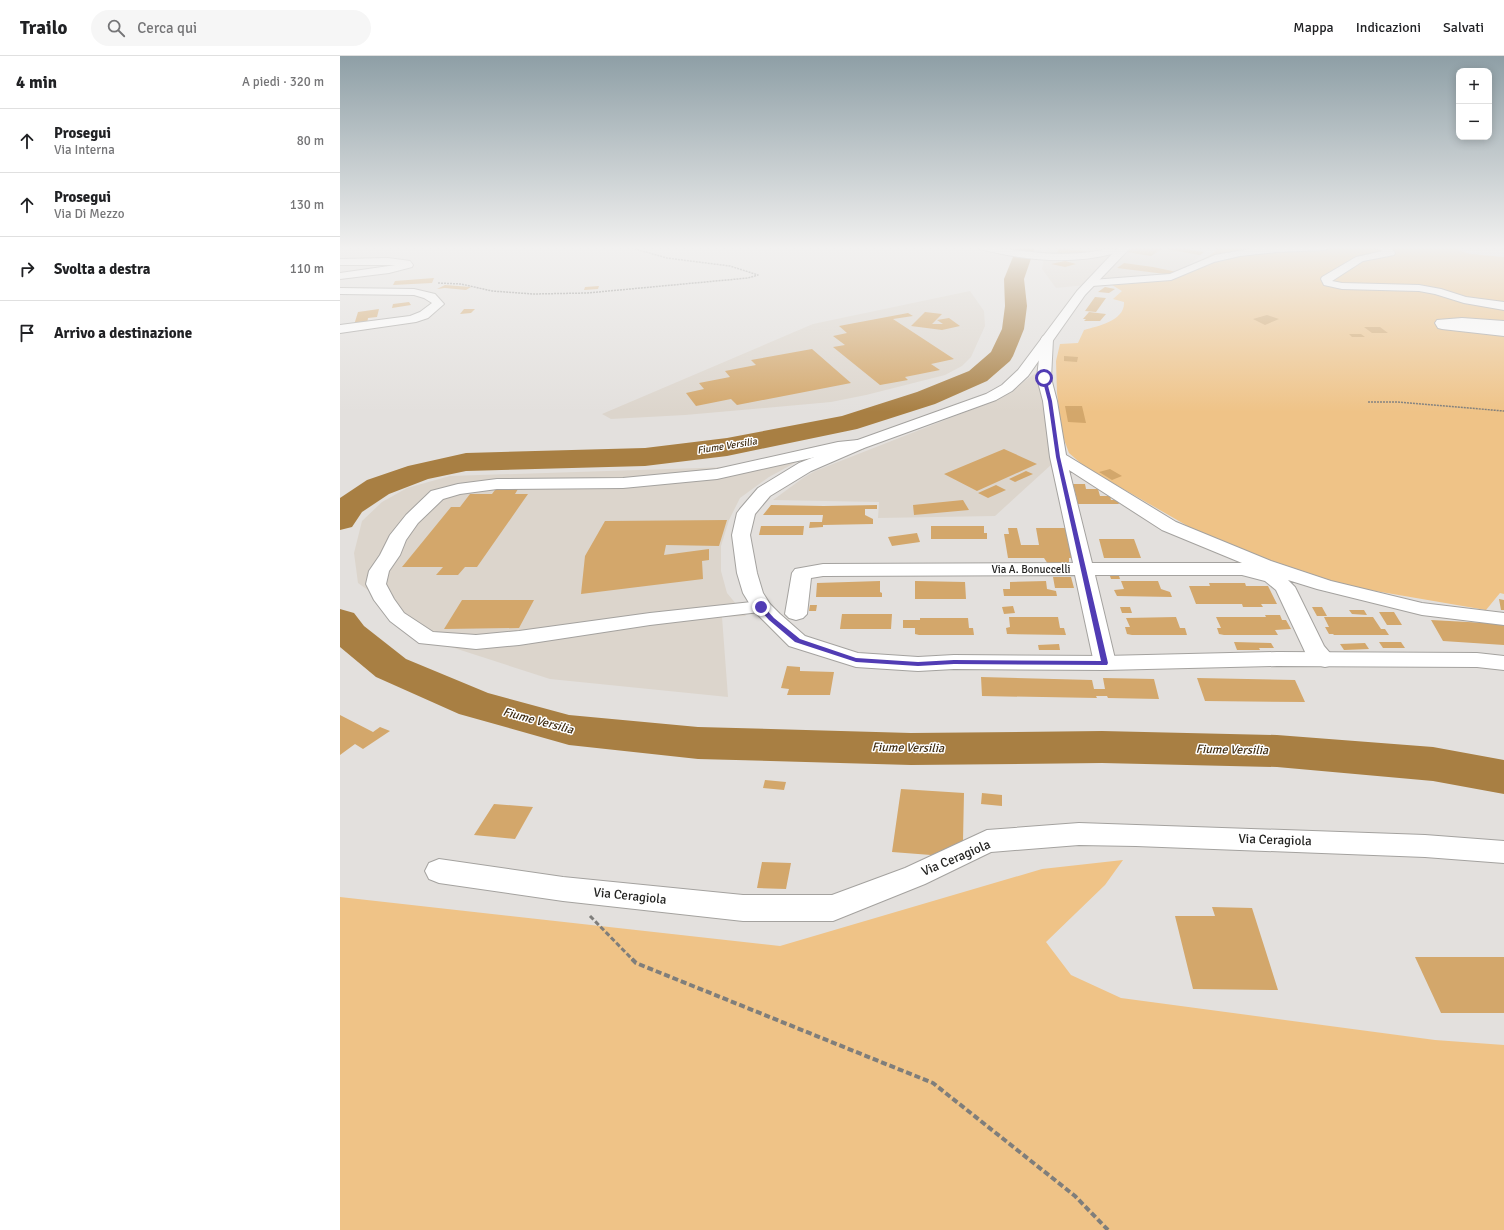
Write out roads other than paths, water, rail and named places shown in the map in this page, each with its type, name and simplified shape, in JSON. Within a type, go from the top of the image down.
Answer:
[{"type":"street","points":[[340,329],[412,320],[424,315],[438,304],[437,302]]},
{"type":"street","points":[[1077,302],[1047,339],[1023,373],[1007,388],[991,396],[858,445],[805,467],[764,492],[746,514],[741,535],[743,553],[753,593],[761,607],[772,619],[798,641],[856,660],[918,664],[954,662],[1105,663],[1277,659],[1477,660],[1504,663]]},
{"type":"street","points":[[1476,302],[1504,306]]},
{"type":"street","points":[[1504,325],[1462,322],[1441,323],[1442,325],[1504,332]]},
{"type":"street","points":[[1047,339],[1044,378],[1050,401],[1058,457],[1082,569],[1105,663]]},
{"type":"street","points":[[761,607],[650,619],[519,638],[476,642],[427,638],[397,617],[384,600],[376,584],[379,571],[390,555],[397,539],[412,519],[437,495],[458,489],[497,484],[623,483],[717,474],[838,447],[858,445]]},
{"type":"street","points":[[1058,457],[1078,468],[1169,526],[1264,566],[1324,585],[1422,609],[1504,619]]},
{"type":"street","name":"Via A. Bonuccelli","points":[[796,614],[802,573],[809,572],[831,570],[1243,569],[1272,577],[1285,587],[1314,649],[1325,660]]},
{"type":"street","name":"Via Ceragiola","points":[[439,872],[563,889],[743,908],[833,908],[915,876],[987,841],[1079,834],[1136,835],[1426,846],[1504,852]]},
{"type":"waterway","name":"Fiume Versilia","points":[[340,520],[351,505],[378,487],[419,472],[466,462],[645,457],[727,447],[847,423],[926,398],[978,376],[1001,356],[1013,329],[1016,302]]},
{"type":"waterway","name":"Fiume Versilia","points":[[340,621],[350,635],[391,668],[474,704],[569,730],[698,743],[911,749],[1102,747],[1277,751],[1433,764],[1504,777]]}]
